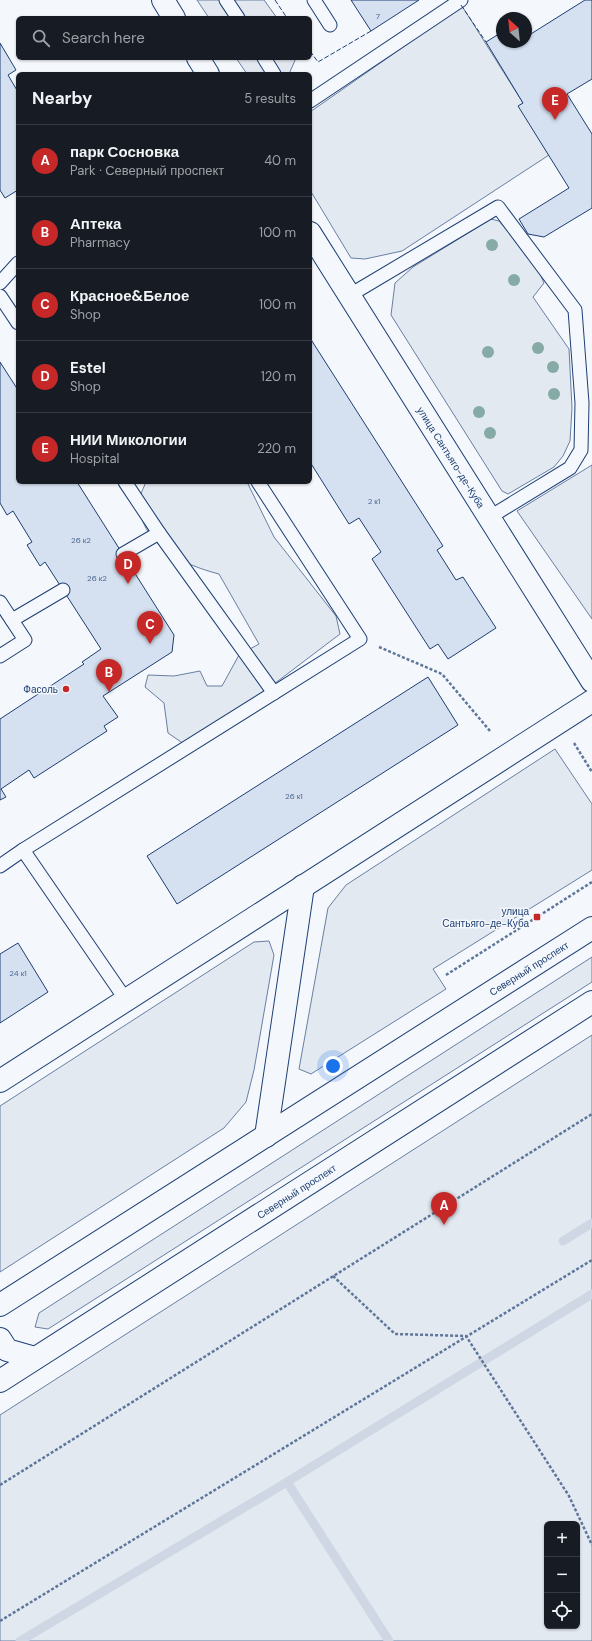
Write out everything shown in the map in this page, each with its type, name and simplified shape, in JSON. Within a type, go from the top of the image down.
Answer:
[{"type":"street","points":[[163,0],[173,16]]},
{"type":"street","points":[[199,60],[207,72]]},
{"type":"street","name":"улица Сантьяго-де-Куба","points":[[312,236],[592,681]]},
{"type":"street","points":[[0,1081],[592,701]]},
{"type":"street","points":[[266,1136],[303,886]]},
{"type":"street","name":"Северный проспект","points":[[0,1305],[592,928]]},
{"type":"street","name":"Северный проспект","points":[[0,1380],[592,1002]]},
{"type":"street","points":[[0,1339],[7,1350],[35,1358]]},
{"type":"lane","points":[[226,0],[237,16]]},
{"type":"lane","points":[[314,0],[330,25]]},
{"type":"lane","points":[[312,100],[461,0]]},
{"type":"lane","points":[[265,60],[273,72]]},
{"type":"lane","points":[[350,295],[498,207],[575,310],[582,403],[581,450],[570,468],[490,517]]},
{"type":"lane","points":[[0,283],[16,265]]},
{"type":"lane","points":[[0,296],[16,320]]},
{"type":"lane","points":[[126,484],[159,533],[274,693]]},
{"type":"lane","points":[[0,866],[23,850],[360,639],[259,484]]},
{"type":"lane","points":[[123,554],[159,533]]},
{"type":"lane","points":[[12,620],[63,590]]},
{"type":"lane","points":[[0,602],[25,640],[0,656]]},
{"type":"lane","points":[[23,850],[126,1000]]},
{"type":"path","points":[[360,639],[442,674],[490,731]]},
{"type":"path","points":[[446,975],[592,882]]},
{"type":"path","points":[[0,1485],[592,1114]]},
{"type":"path","points":[[0,1621],[592,1260]]},
{"type":"path","points":[[333,1276],[395,1334],[466,1336]]},
{"type":"path","points":[[466,1336],[568,1496],[592,1545]]},
{"type":"shaded area","points":[[197,0],[264,0],[276,16],[208,16]]},
{"type":"shaded area","points":[[462,6],[523,103],[519,106],[549,155],[402,251],[365,259],[351,258],[312,193],[312,111]]},
{"type":"shaded area","points":[[237,60],[295,60],[290,72],[246,72]]},
{"type":"shaded area","points":[[491,219],[499,221],[537,267],[544,283],[533,297],[569,349],[572,408],[570,441],[563,456],[554,467],[508,494],[502,491],[391,315],[395,283],[413,267]]},
{"type":"shaded area","points":[[592,465],[592,619],[517,511]]},
{"type":"shaded area","points":[[145,484],[248,484],[274,537],[336,616],[340,634],[204,737],[184,744],[168,733],[164,703],[145,687],[148,675],[174,676],[200,671],[207,686],[222,686],[239,655],[259,644],[219,574],[191,565],[177,558],[154,540],[146,528],[141,515],[141,493]]},
{"type":"shaded area","points":[[555,749],[592,804],[592,870],[433,969],[446,989],[311,1074],[299,1069],[328,908],[346,885]]},
{"type":"shaded area","points":[[269,941],[274,955],[254,1070],[246,1102],[224,1128],[0,1272],[0,1106],[254,942]]},
{"type":"shaded area","points":[[592,957],[592,982],[48,1329],[35,1327],[39,1313]]},
{"type":"shaded area","points":[[592,1035],[592,1641],[0,1641],[0,1415]]},
{"type":"building","points":[[351,0],[419,0],[371,31]]},
{"type":"building","points":[[585,0],[592,0],[592,79],[567,94],[592,134],[592,208],[544,237],[528,234],[519,219],[569,188],[518,106],[523,103],[486,42],[496,36],[496,48],[532,48],[532,33]]},
{"type":"building","points":[[0,43],[16,70],[8,75],[16,89],[16,191],[5,198],[0,190]]},
{"type":"building","points":[[312,341],[443,546],[437,550],[456,580],[463,577],[496,628],[448,659],[438,644],[430,649],[372,559],[381,552],[359,518],[349,524],[312,465]]},
{"type":"building","points":[[0,362],[16,387],[16,484],[78,484],[174,635],[172,652],[103,696],[118,717],[104,726],[107,731],[34,778],[29,770],[1,789],[6,797],[0,800],[0,719],[84,664],[82,662],[101,649],[45,562],[40,566],[27,545],[32,542],[13,511],[7,515],[0,503]]},
{"type":"building","points":[[428,677],[458,725],[177,904],[147,856]]},
{"type":"building","points":[[18,943],[48,992],[0,1023],[0,954]]},
{"type":"waterway","points":[[563,1241],[592,1223]]},
{"type":"waterway","points":[[20,1641],[287,1482],[592,1294]]},
{"type":"waterway","points":[[287,1482],[389,1641]]},
{"type":"fence","points":[[275,0],[286,16]]},
{"type":"fence","points":[[461,5],[486,42]]},
{"type":"fence","points":[[312,54],[318,62],[371,31]]},
{"type":"place","name":"НИИ Микологии","points":[[555,120]]},
{"type":"place","name":"Estel","points":[[128,584]]},
{"type":"place","name":"Красное&Белое","points":[[150,644]]},
{"type":"place","name":"Фасоль","points":[[66,689]]},
{"type":"place","name":"Аптека","points":[[109,692]]},
{"type":"place","name":"улица Сантьяго-де-Куба","points":[[537,917]]},
{"type":"place","name":"парк Сосновка","points":[[444,1225]]}]
